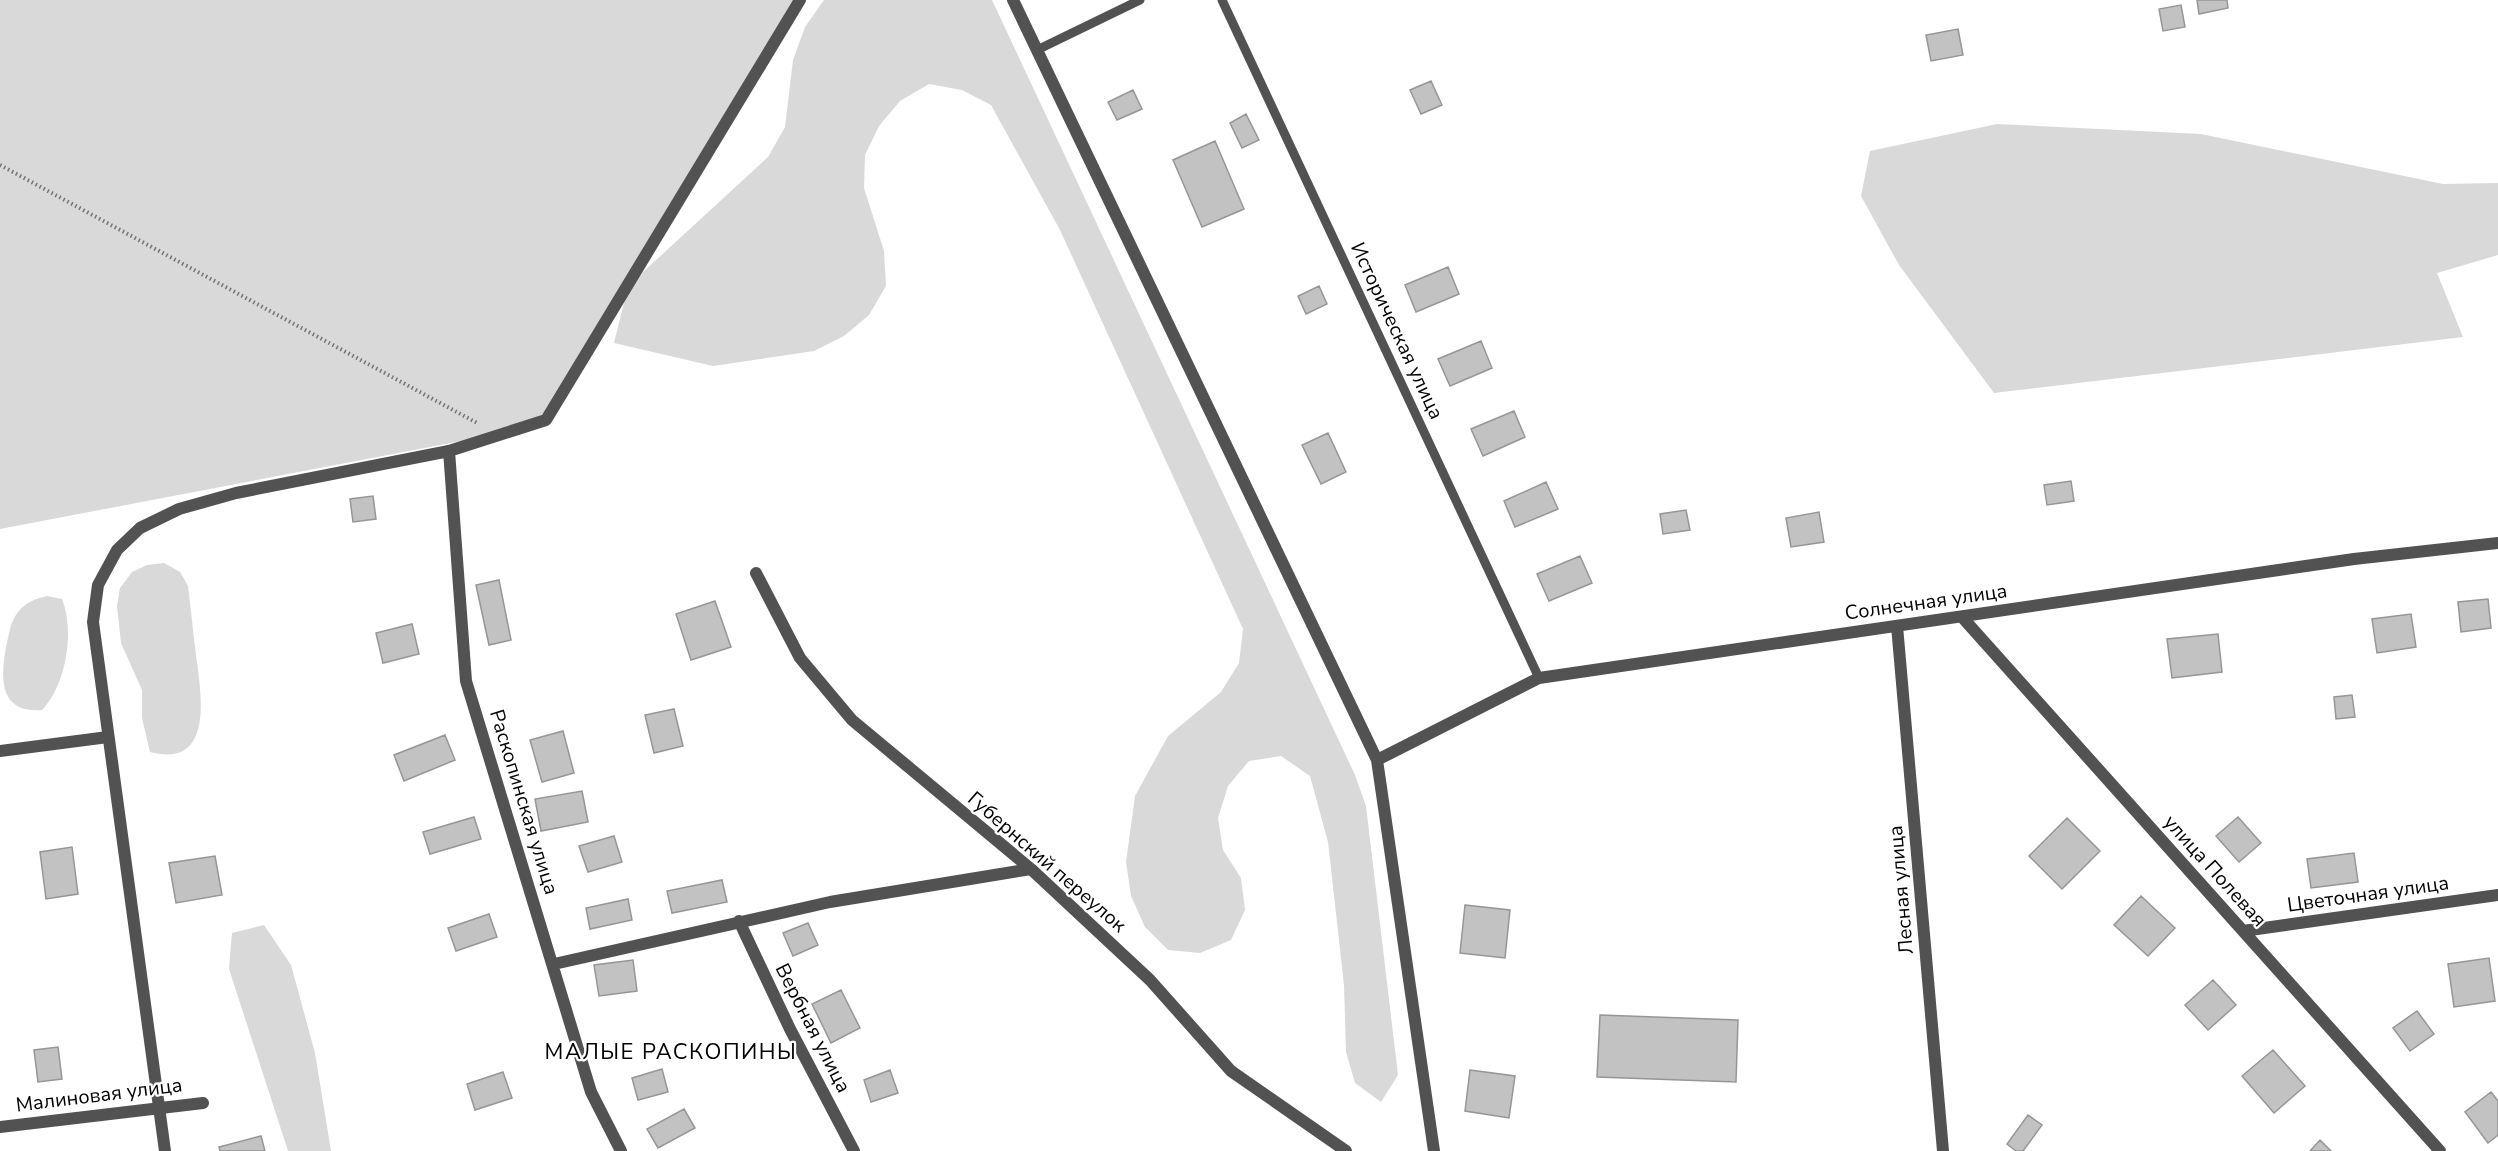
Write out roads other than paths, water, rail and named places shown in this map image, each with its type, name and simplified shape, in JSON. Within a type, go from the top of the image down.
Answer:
[{"type":"street","points":[[165,1151],[93,622],[98,585],[117,550],[140,528],[179,509],[236,493],[449,451],[546,420],[800,0]]},
{"type":"street","points":[[1013,0],[1377,760],[1434,1151]]},
{"type":"street","name":"Раскопинская улица","points":[[449,451],[466,681],[554,964],[591,1092],[621,1151]]},
{"type":"street","name":"Солнечная улица","points":[[1377,760],[1539,678],[2354,559],[2498,543]]},
{"type":"street","name":"Губернский переулок","points":[[756,573],[800,658],[852,720],[1031,870],[1150,980],[1231,1071],[1346,1151]]},
{"type":"street","name":"улица Полевая","points":[[1962,616],[2440,1151]]},
{"type":"street","name":"Лесная улица","points":[[1897,626],[1943,1151]]},
{"type":"street","points":[[0,751],[108,737]]},
{"type":"street","points":[[554,964],[830,902],[1031,870]]},
{"type":"street","name":"Цветочная улица","points":[[2243,931],[2498,895]]},
{"type":"street","name":"Вербная улица","points":[[739,921],[790,1029],[854,1151]]},
{"type":"street","name":"Малиновая улица","points":[[0,1127],[203,1102]]},
{"type":"lane","points":[[1037,50],[1140,0]]},
{"type":"lane","name":"Историческая улица","points":[[1222,0],[1539,678]]},
{"type":"district","name":"МАЛЫЕ РАСКОПИНЫ","points":[[671,1052]]}]
